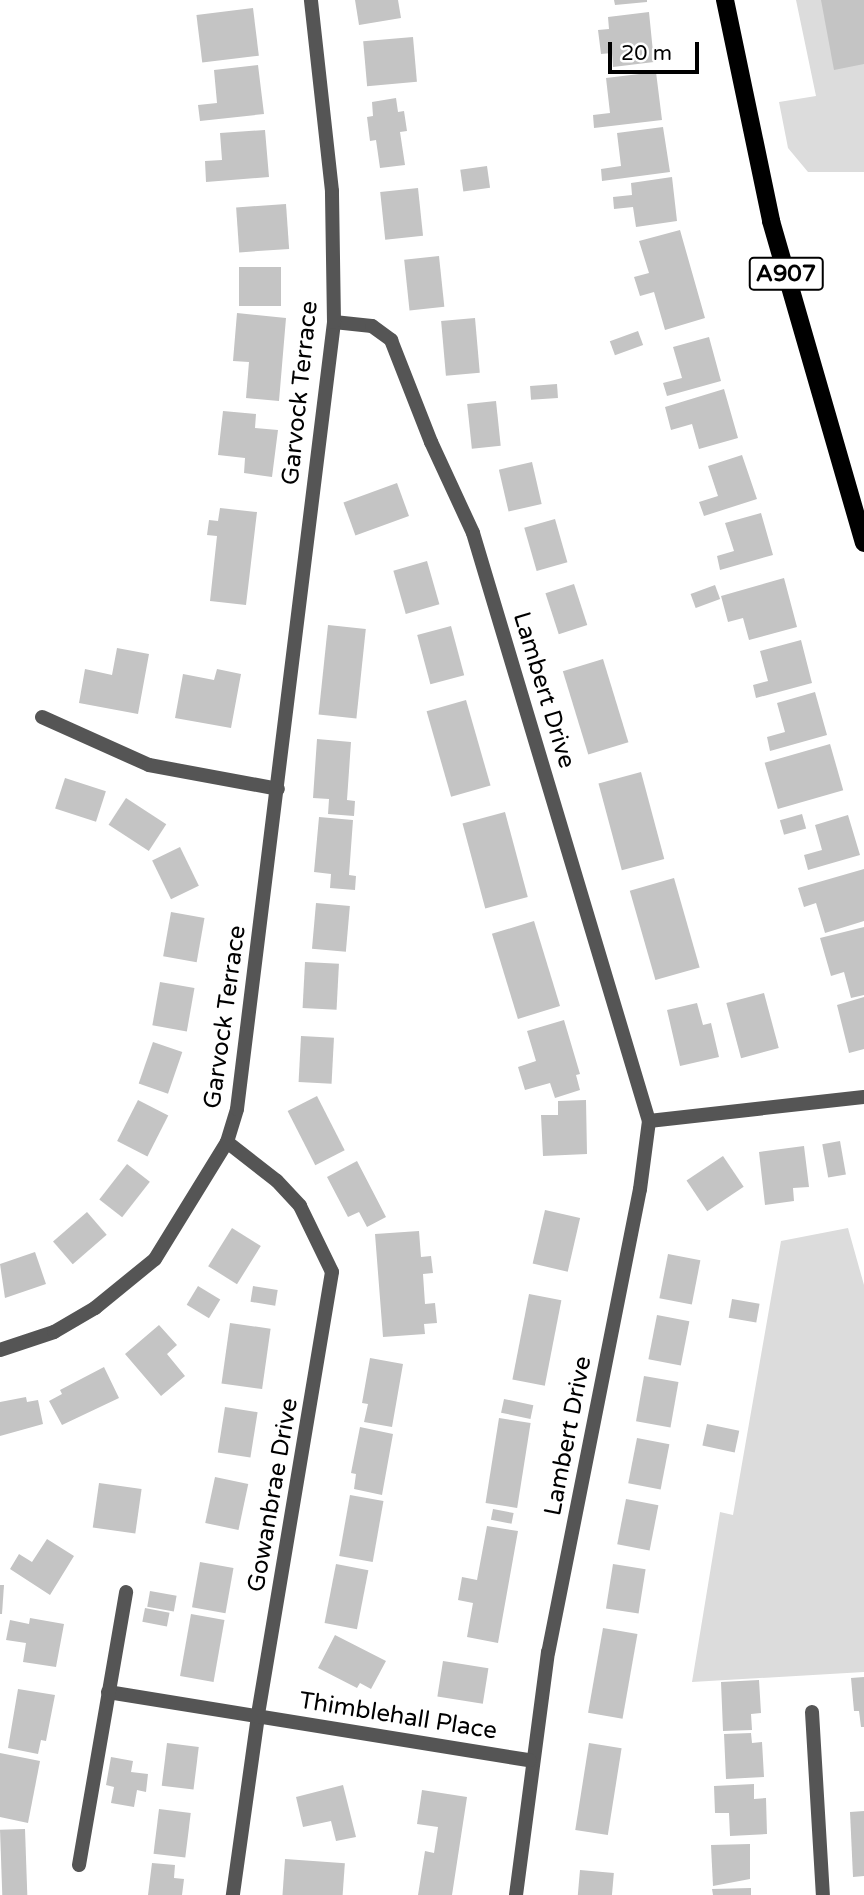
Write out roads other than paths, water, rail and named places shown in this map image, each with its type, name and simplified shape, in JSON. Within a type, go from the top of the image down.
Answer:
[{"type":"main road","name":"A907","points":[[725,0],[771,221],[864,543]]},
{"type":"street","name":"Garvock Terrace","points":[[0,1350],[30,1342],[85,1314],[155,1259],[227,1142],[237,1109],[334,322],[332,191],[311,0]]},
{"type":"street","name":"Lambert Drive","points":[[334,322],[372,326],[391,340],[430,442],[473,533],[649,1121],[640,1189],[530,1760],[516,1895]]},
{"type":"street","points":[[42,717],[149,765],[278,789]]},
{"type":"street","points":[[649,1121],[864,1097]]},
{"type":"street","name":"Gowanbrae Drive","points":[[227,1142],[277,1181],[299,1206],[332,1272],[258,1716],[233,1895]]},
{"type":"street","points":[[79,1865],[126,1592]]},
{"type":"street","name":"Thimblehall Place","points":[[108,1692],[530,1760]]},
{"type":"street","points":[[812,1712],[823,1895]]}]
